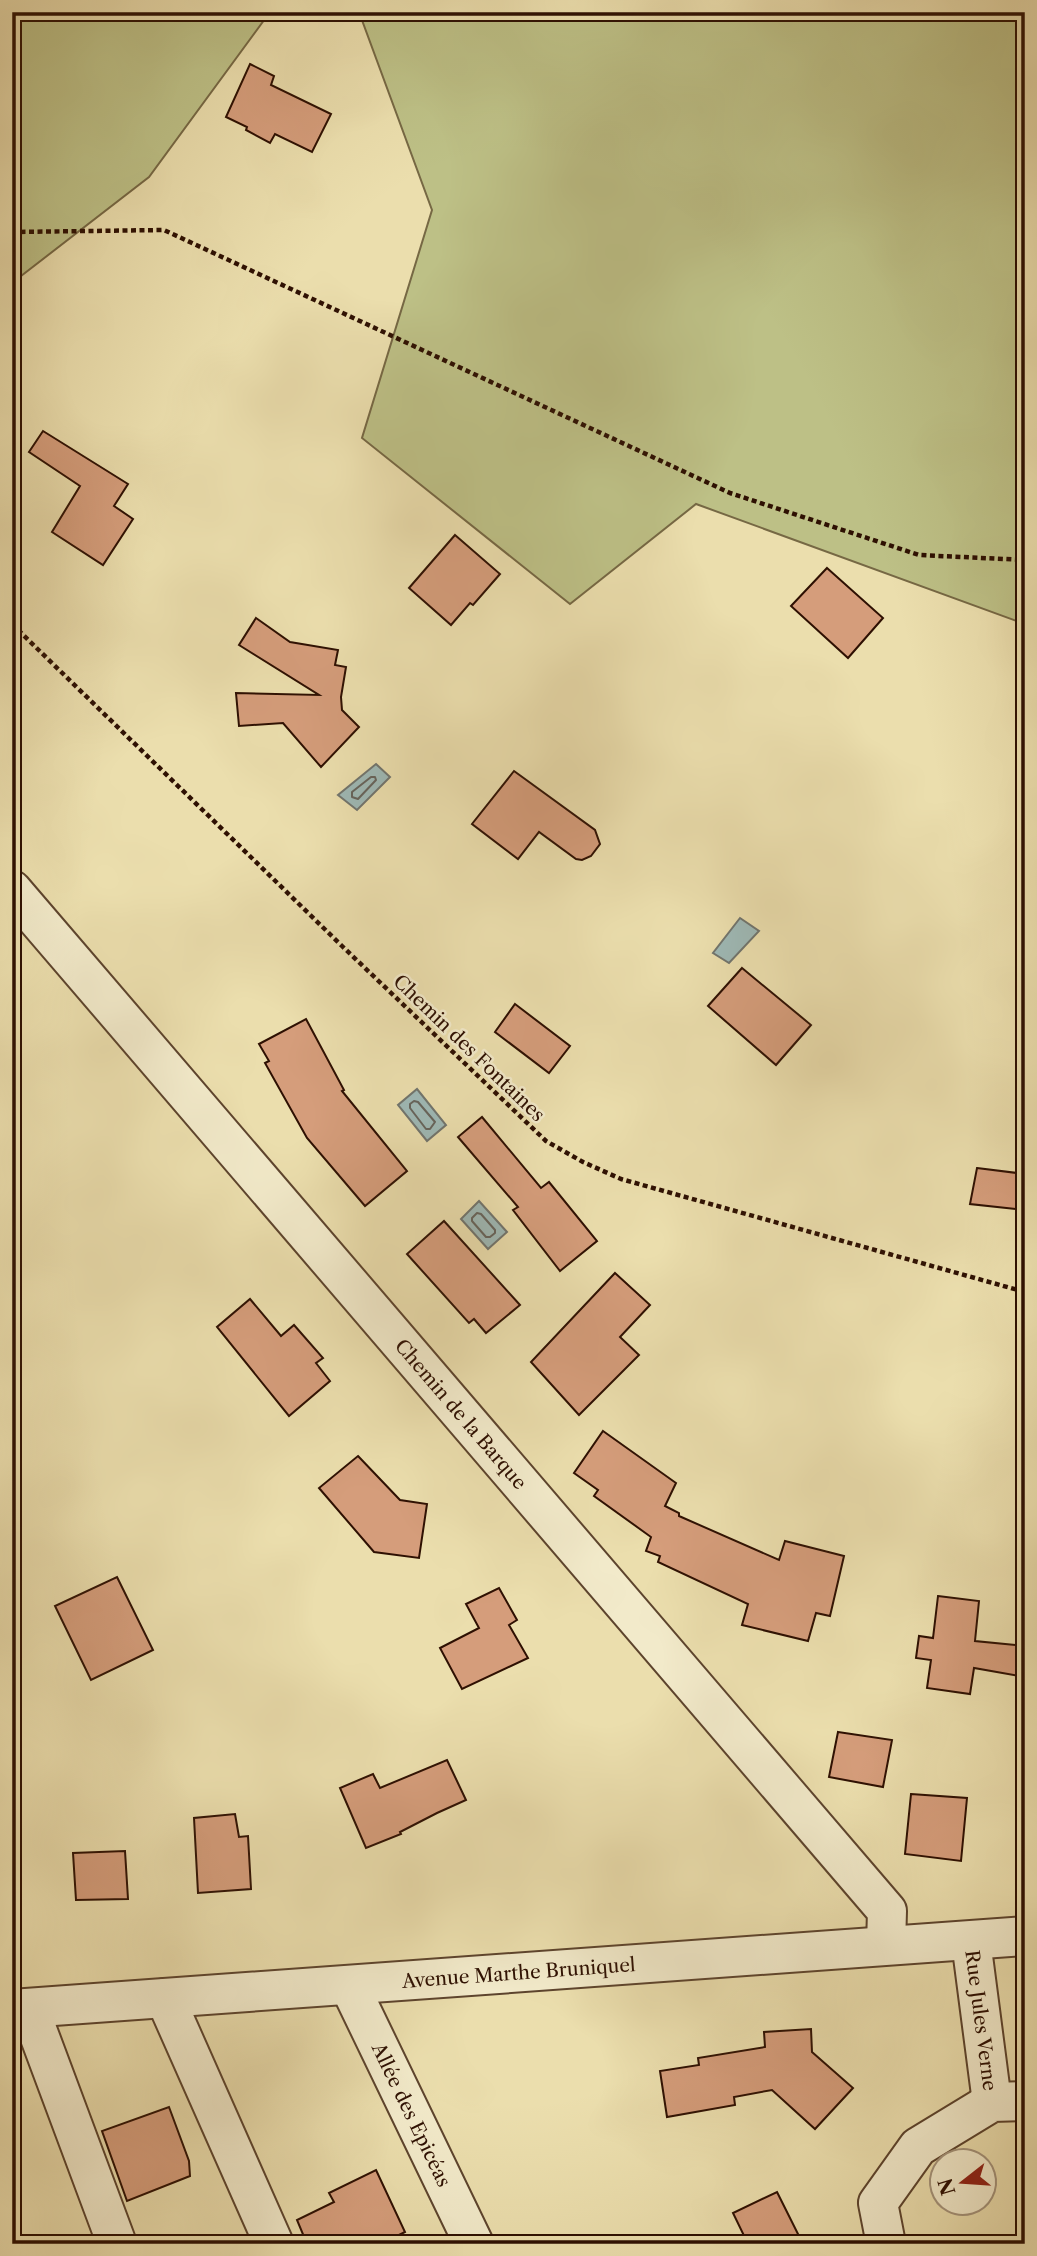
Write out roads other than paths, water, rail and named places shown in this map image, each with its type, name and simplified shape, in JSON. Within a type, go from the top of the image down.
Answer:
[{"type":"street","name":"Chemin de la Barque","points":[[12,890],[887,1911],[886,1945]]},
{"type":"street","name":"Avenue Marthe Bruniquel","points":[[21,2009],[1025,1936]]},
{"type":"street","name":"Rue Jules Verne","points":[[886,2244],[878,2203],[918,2147],[1009,2102],[971,1941]]},
{"type":"street","name":"Allée des Epicéas","points":[[349,1985],[474,2244]]},
{"type":"street","points":[[165,1998],[274,2244]]},
{"type":"street","points":[[21,2009],[117,2244]]},
{"type":"water","points":[[376,764],[390,777],[357,810],[338,795]]},
{"type":"water","points":[[740,918],[759,931],[729,963],[713,953]]},
{"type":"water","points":[[417,1089],[446,1125],[427,1141],[398,1105]]},
{"type":"water","points":[[479,1201],[507,1232],[488,1249],[461,1219]]}]
